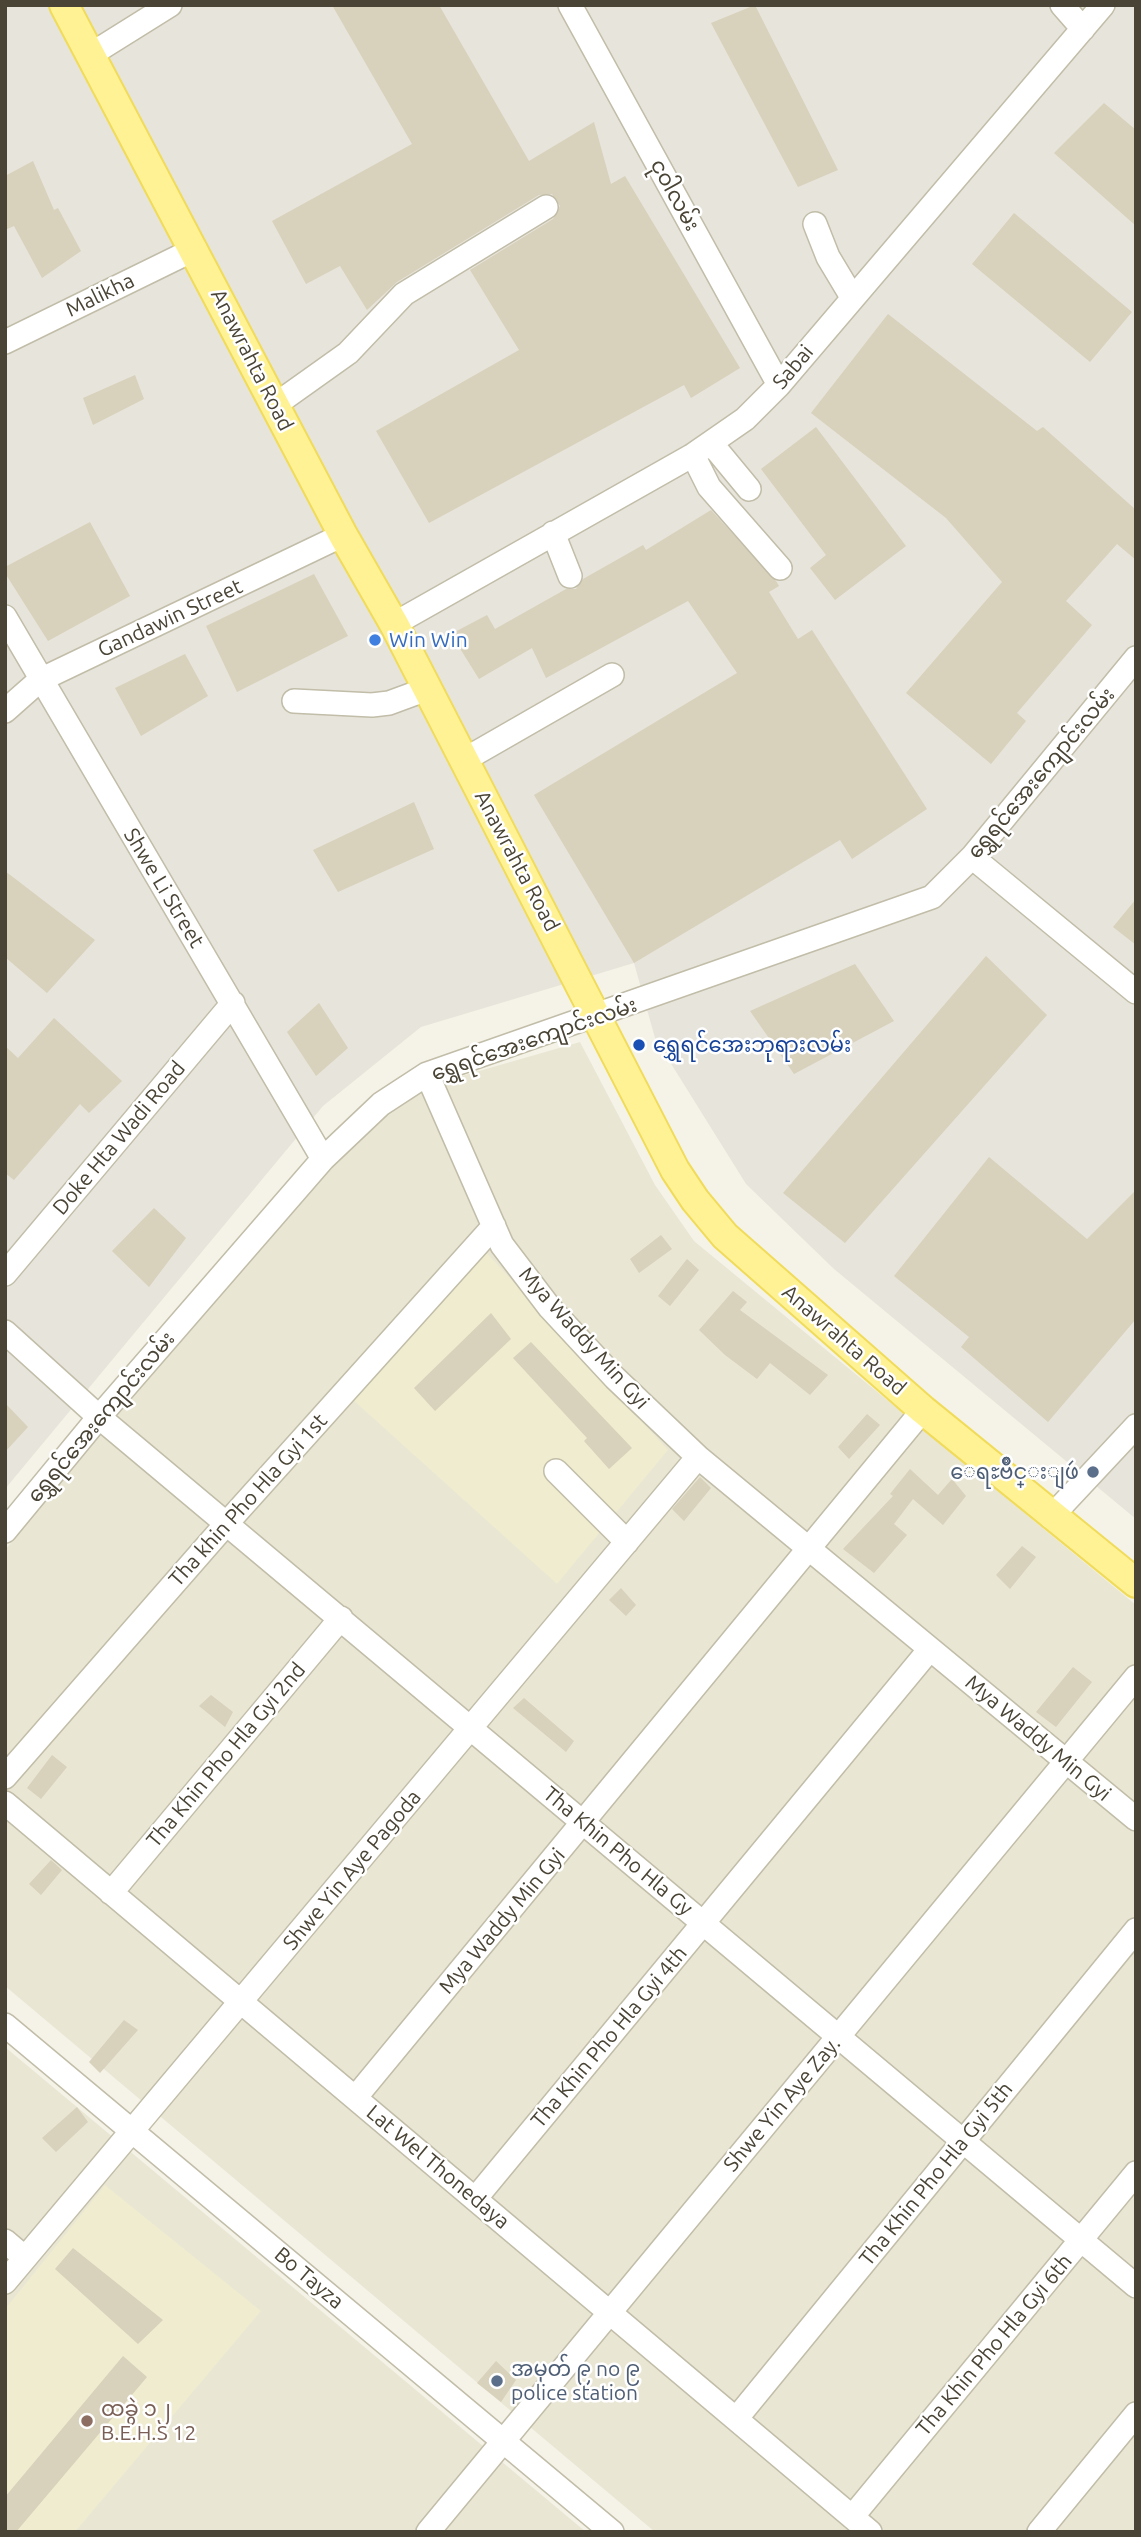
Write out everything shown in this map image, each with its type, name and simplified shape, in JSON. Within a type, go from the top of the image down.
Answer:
[{"type":"main road","name":"Anawrahta Road","points":[[64,5],[195,249],[343,535],[394,624],[675,1170],[695,1200],[726,1236],[923,1410],[1051,1517],[1132,1573]]},
{"type":"street","points":[[90,55],[170,5]]},
{"type":"street","name":"ငုဝါလမ်း","points":[[570,5],[779,385]]},
{"type":"street","points":[[1062,5],[1083,29]]},
{"type":"street","name":"Sabai","points":[[394,624],[702,449],[746,419],[779,385],[1103,5]]},
{"type":"street","points":[[275,405],[348,353],[404,293],[547,207]]},
{"type":"street","points":[[815,224],[828,257],[852,297]]},
{"type":"street","name":"Malikha","points":[[5,342],[195,249]]},
{"type":"street","points":[[702,449],[749,489]]},
{"type":"street","points":[[702,449],[709,487],[780,568]]},
{"type":"street","points":[[553,533],[570,576]]},
{"type":"street","name":"Gandawin Street","points":[[5,711],[40,680],[343,535]]},
{"type":"street","name":"Shwe Li Street","points":[[5,617],[323,1159]]},
{"type":"street","name":"ရွှေရင်အေးကျောင်းလမ်း","points":[[5,1531],[99,1417],[323,1159],[381,1104],[427,1074],[598,1017],[932,897],[972,857],[1136,658]]},
{"type":"street","points":[[464,760],[612,675]]},
{"type":"street","points":[[294,701],[372,705],[428,689]]},
{"type":"street","points":[[972,857],[1136,992]]},
{"type":"street","name":"Doke Hta Wadi Road","points":[[5,1274],[233,1003]]},
{"type":"street","name":"Mya Waddy Min Gyi","points":[[427,1074],[502,1245],[550,1308],[615,1378],[698,1457],[1136,1819]]},
{"type":"street","name":"Tha khin Pho Hla Gyi 1st","points":[[5,1777],[227,1523],[494,1226]]},
{"type":"street","name":"Tha Khin Pho Hla Gy","points":[[5,1332],[99,1417],[1136,2286]]},
{"type":"street","name":"Mya Waddy Min Gyi","points":[[355,2098],[923,1410]]},
{"type":"street","points":[[1051,1517],[1136,1426]]},
{"type":"street","name":"Shwe Yin Aye Pagoda","points":[[5,2282],[698,1457]]},
{"type":"street","points":[[556,1471],[627,1542]]},
{"type":"street","name":"Tha Khin Pho Hla Gyi 2nd","points":[[111,1893],[341,1618]]},
{"type":"street","name":"Tha Khin Pho Hla Gyi 4th","points":[[475,2199],[930,1649]]},
{"type":"street","name":"Shwe Yin Aye Zay.","points":[[428,2532],[1136,1676]]},
{"type":"street","name":"Lat Wel Thonedaya","points":[[5,1803],[870,2532]]},
{"type":"street","name":"Tha Khin Pho Hla Gyi 5th","points":[[736,2419],[1136,1930]]},
{"type":"street","name":"Bo Tayza","points":[[5,2025],[612,2532]]},
{"type":"street","name":"Tha Khin Pho Hla Gyi 6th","points":[[852,2516],[1136,2173]]},
{"type":"street","points":[[5,2241],[25,2258]]},
{"type":"street","points":[[1039,2532],[1136,2414]]},
{"type":"shaded area","points":[[5,5],[1136,5],[1136,1519],[834,1269],[746,1184],[655,1038],[634,963],[421,1027],[323,1106],[5,1489]]},
{"type":"shaded area","points":[[580,1042],[655,1185],[694,1241],[1136,1605],[1136,2532],[655,2532],[5,1986],[5,1550],[329,1157],[413,1090]]},
{"type":"shaded area","points":[[486,1252],[668,1450],[557,1584],[353,1400]]},
{"type":"shaded area","points":[[5,2047],[586,2532],[5,2532]]},
{"type":"shaded area","name":"ထခွဲ ၁၂ B.E.H.S 12","points":[[105,2185],[261,2311],[75,2532],[5,2532],[5,2309]]},
{"type":"building","points":[[332,5],[439,5],[529,161],[594,122],[611,184],[625,176],[740,368],[691,398],[684,385],[429,523],[376,431],[519,350],[470,270],[553,219],[560,206],[552,194],[539,195],[397,282],[367,310],[340,266],[306,284],[272,221],[412,144]]},
{"type":"building","points":[[755,5],[838,170],[798,187],[711,23]]},
{"type":"building","points":[[1104,103],[1136,130],[1136,226],[1054,153]]},
{"type":"building","points":[[33,161],[54,210],[58,208],[81,251],[42,278],[14,226],[5,230],[5,176]]},
{"type":"building","points":[[1014,213],[1132,312],[1090,362],[972,264]]},
{"type":"building","points":[[888,314],[1037,431],[1043,427],[1136,510],[1136,560],[1117,544],[1066,601],[1092,625],[1017,713],[1026,721],[991,764],[906,693],[1002,582],[946,518],[811,413]]},
{"type":"building","points":[[135,375],[144,399],[93,425],[83,398]]},
{"type":"building","points":[[816,427],[906,546],[835,600],[810,568],[826,555],[761,469]]},
{"type":"building","points":[[711,510],[776,581],[779,586],[769,592],[798,639],[812,630],[927,809],[852,859],[840,840],[634,963],[534,795],[737,673],[688,601],[546,678],[532,648],[479,679],[451,634],[487,615],[495,629],[566,589],[576,589],[583,579],[643,545],[646,550]]},
{"type":"building","points":[[90,522],[130,596],[48,641],[5,573],[5,567]]},
{"type":"building","points":[[314,574],[348,636],[237,692],[206,626]]},
{"type":"building","points":[[185,654],[208,696],[141,736],[115,688]]},
{"type":"building","points":[[414,802],[434,849],[338,892],[313,850]]},
{"type":"building","points":[[5,871],[95,940],[47,993],[5,957]]},
{"type":"building","points":[[1136,899],[1136,945],[1113,927]]},
{"type":"building","points":[[986,956],[1047,1015],[845,1243],[783,1193]]},
{"type":"building","points":[[855,964],[894,1021],[794,1074],[750,1011]]},
{"type":"building","points":[[319,1003],[348,1048],[316,1076],[287,1032]]},
{"type":"building","points":[[54,1018],[122,1081],[89,1113],[80,1104],[14,1180],[5,1173],[5,1046],[18,1058]]},
{"type":"building","points":[[989,1157],[1087,1239],[1136,1190],[1136,1319],[1048,1422],[961,1347],[969,1337],[894,1276]]},
{"type":"building","points":[[154,1208],[186,1238],[149,1287],[112,1251]]},
{"type":"building","points":[[661,1235],[672,1249],[639,1273],[630,1259]]},
{"type":"building","points":[[687,1259],[699,1270],[670,1306],[658,1296]]},
{"type":"building","points":[[733,1291],[747,1302],[740,1310],[828,1375],[810,1395],[770,1363],[757,1379],[725,1355],[699,1330]]},
{"type":"building","points":[[491,1313],[511,1339],[435,1411],[414,1388]]},
{"type":"building","points":[[531,1342],[632,1448],[609,1469],[584,1441],[587,1438],[513,1358]]},
{"type":"building","points":[[5,1403],[28,1427],[5,1452]]},
{"type":"building","points":[[867,1414],[880,1425],[849,1459],[838,1447]]},
{"type":"building","points":[[910,1469],[938,1495],[952,1479],[966,1496],[943,1525],[913,1499],[894,1524],[907,1535],[874,1573],[843,1549],[893,1496],[890,1494]]},
{"type":"building","points":[[700,1477],[711,1488],[684,1521],[672,1509]]},
{"type":"building","points":[[1022,1546],[1036,1557],[1010,1589],[996,1575]]},
{"type":"building","points":[[621,1588],[636,1605],[626,1616],[609,1600]]},
{"type":"building","points":[[1073,1667],[1092,1682],[1056,1727],[1036,1712]]},
{"type":"building","points":[[211,1695],[233,1712],[225,1727],[199,1706]]},
{"type":"building","points":[[524,1698],[574,1741],[566,1752],[513,1708]]},
{"type":"building","points":[[52,1755],[67,1767],[41,1799],[27,1788]]},
{"type":"building","points":[[51,1860],[62,1870],[41,1895],[29,1884]]},
{"type":"building","points":[[124,2020],[138,2030],[100,2073],[89,2062]]},
{"type":"building","points":[[77,2107],[88,2122],[56,2152],[42,2138]]},
{"type":"building","points":[[73,2248],[163,2320],[138,2344],[55,2269]]},
{"type":"building","points":[[123,2356],[147,2377],[16,2532],[5,2532],[5,2497]]},
{"type":"building","name":"အမှတ် ၉ no ၉ police station","points":[[496,2361],[516,2380],[501,2402],[477,2383]]},
{"type":"place","name":"Win Win","points":[[375,640]]},
{"type":"place","name":"ရွှေရင်အေးဘုရားလမ်း","points":[[639,1045]]},
{"type":"place","name":"ေရႊဗ်ိဳင္းျဖဴ","points":[[1093,1472]]},
{"type":"place","name":"အမှတ် ၉ no ၉ police station","points":[[497,2381]]},
{"type":"place","name":"ထခွဲ ၁၂ B.E.H.S 12","points":[[87,2421]]}]
